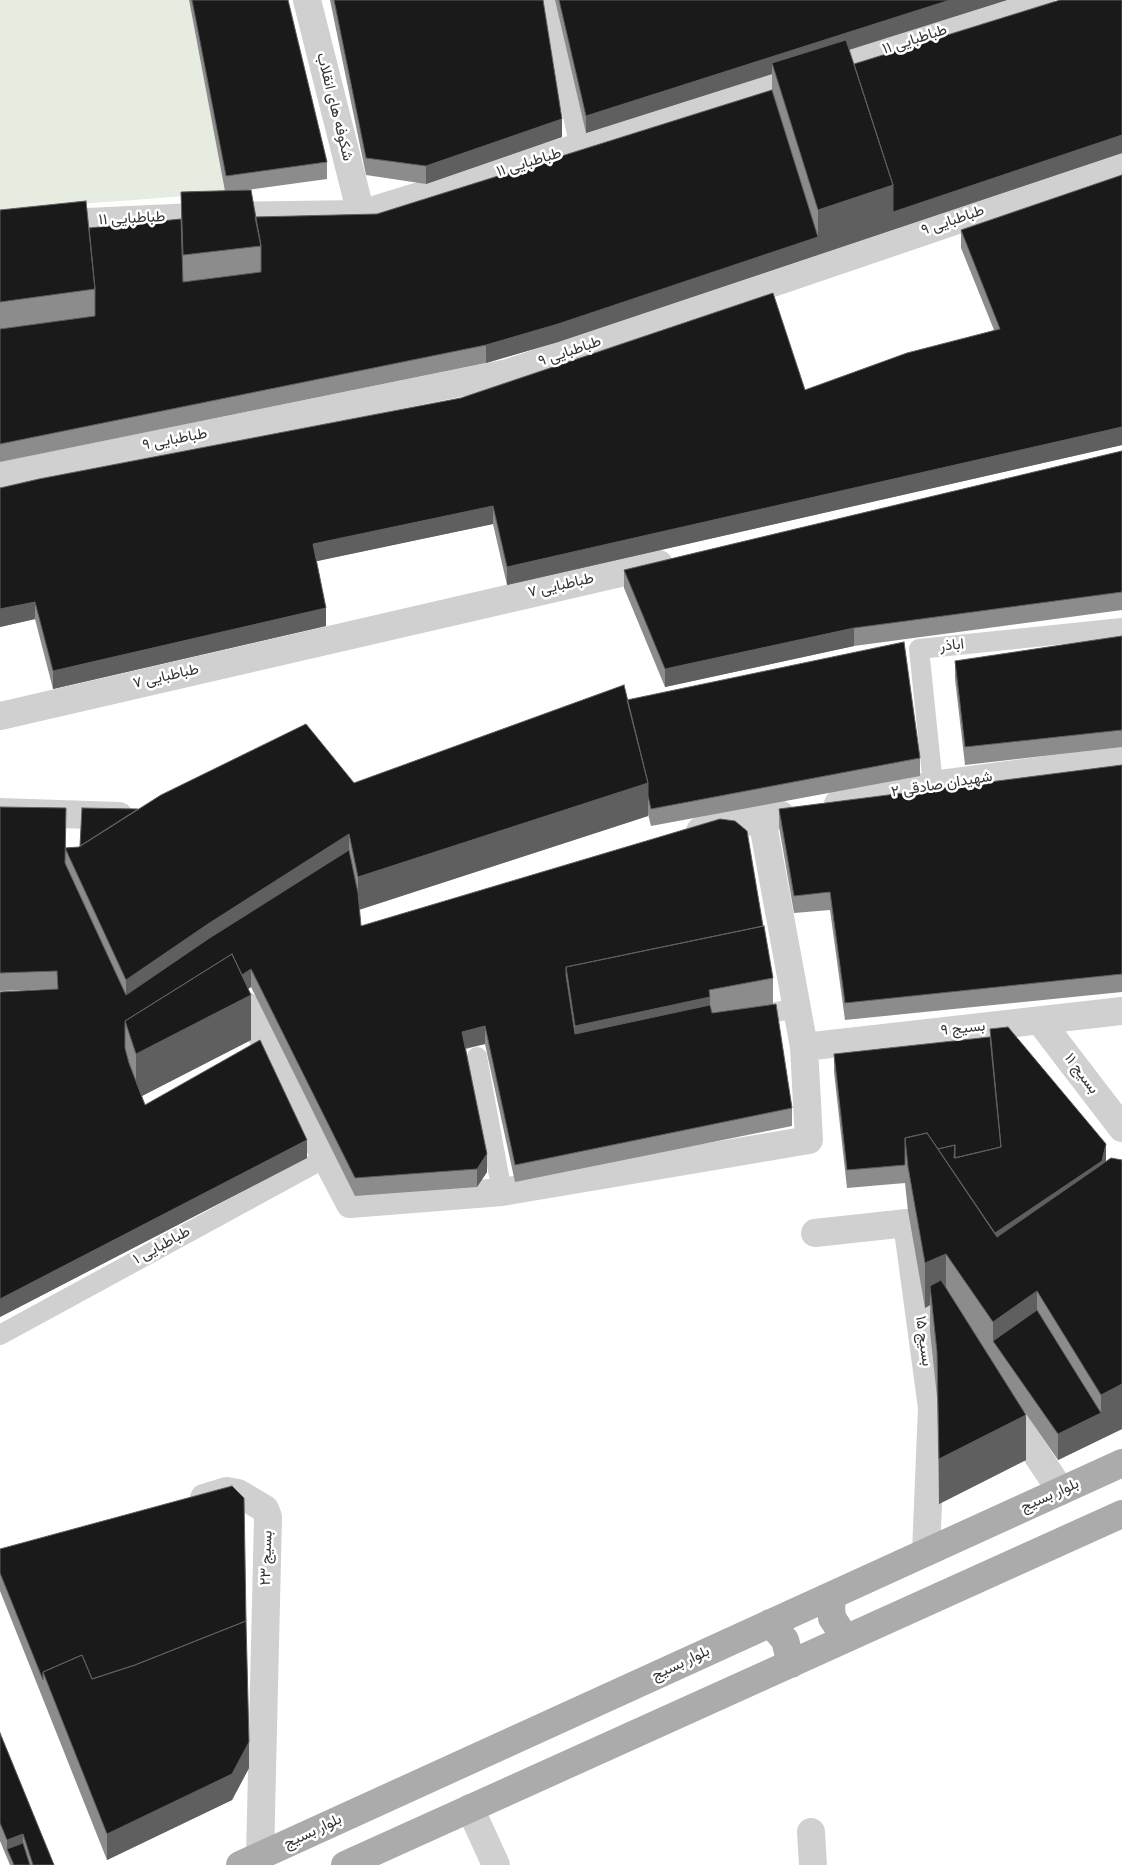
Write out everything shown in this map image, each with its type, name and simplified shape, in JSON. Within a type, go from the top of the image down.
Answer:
[{"type":"main road","name":"بلوار بسیج","points":[[250,1860],[1122,1463]]},
{"type":"main road","points":[[354,1863],[470,1808],[1122,1514]]},
{"type":"main road","points":[[834,1595],[830,1607],[832,1618],[842,1633],[850,1637]]},
{"type":"main road","points":[[770,1623],[784,1640],[791,1664]]},
{"type":"street","name":"شکوفه های انقلاب","points":[[307,0],[361,214]]},
{"type":"street","name":"طباطبایی ۱۱","points":[[0,226],[216,216],[361,214],[580,148],[1041,0]]},
{"type":"street","name":"طباطبایی ۹","points":[[0,476],[508,373],[1122,164]]},
{"type":"street","name":"طباطبایی ۷","points":[[0,716],[685,558]]},
{"type":"street","name":"شهیدان صادقی ۲","points":[[676,836],[933,785],[1122,760]]},
{"type":"street","points":[[0,812],[143,817]]},
{"type":"street","points":[[246,1006],[324,1158],[350,1204],[502,1192],[809,1140],[804,1048],[762,819]]},
{"type":"street","name":"بسیج ۹","points":[[804,1048],[1122,1011]]},
{"type":"street","name":"بسیج ۱۱","points":[[1040,1021],[1122,1128]]},
{"type":"street","name":"بسیج ۱۵","points":[[816,1234],[907,1223],[933,1317],[932,1408],[926,1552]]},
{"type":"street","points":[[990,1383],[1061,1491]]},
{"type":"street","name":"بسیج ۲۳","points":[[180,1505],[227,1491],[238,1493],[255,1502],[265,1509],[268,1517],[250,1860]]},
{"type":"street","points":[[470,1808],[496,1865]]},
{"type":"street","points":[[811,1832],[813,1865]]},
{"type":"lane","points":[[548,6],[580,148]]},
{"type":"lane","name":"اباذر","points":[[933,785],[919,649],[1122,628]]},
{"type":"lane","points":[[728,1020],[797,1008]]},
{"type":"lane","points":[[477,1057],[502,1192]]},
{"type":"lane","name":"طباطبایی ۱","points":[[0,1334],[324,1158]]},
{"type":"shaded area","points":[[0,0],[189,0],[226,193],[0,210]]},
{"type":"building","points":[[192,0],[288,0],[327,162],[226,176]]},
{"type":"building","points":[[334,0],[543,0],[562,119],[426,166],[366,158]]},
{"type":"building","points":[[559,0],[950,0],[586,116]]},
{"type":"building","points":[[1060,0],[1122,0],[1122,135],[893,212],[893,185],[854,64]]},
{"type":"building","points":[[846,40],[893,185],[818,210],[772,63]]},
{"type":"building","points":[[772,90],[818,237],[558,324],[486,345],[0,444],[0,329],[95,316],[95,289],[89,228],[181,219],[183,282],[261,272],[261,246],[255,217],[377,214]]},
{"type":"building","points":[[1122,175],[1122,427],[507,567],[493,506],[313,544],[326,608],[53,671],[35,602],[0,609],[0,488],[461,398],[773,293],[805,390],[907,353],[1000,329],[961,230]]},
{"type":"building","points":[[251,190],[261,246],[183,255],[181,192]]},
{"type":"building","points":[[86,201],[95,289],[0,302],[0,210]]},
{"type":"building","points":[[1122,451],[1122,592],[854,628],[665,669],[624,570]]},
{"type":"building","points":[[1122,636],[1122,730],[965,747],[955,661]]},
{"type":"building","points":[[904,642],[920,758],[651,809],[648,783],[627,700]]},
{"type":"building","points":[[624,685],[648,783],[358,877],[349,834],[208,924],[126,980],[65,848],[79,847],[161,795],[306,724],[354,783]]},
{"type":"building","points":[[1122,765],[1122,974],[845,1003],[830,892],[794,896],[779,809]]},
{"type":"building","points":[[0,807],[66,808],[65,863],[126,995],[208,939],[349,850],[358,893],[361,926],[720,819],[735,821],[747,831],[763,926],[566,967],[575,1034],[710,1005],[712,1013],[776,1004],[792,1108],[515,1165],[485,1026],[462,1032],[487,1154],[477,1169],[355,1178],[251,969],[242,975],[232,954],[125,1021],[125,1048],[145,1105],[260,1040],[307,1140],[0,1299],[0,992],[58,989],[57,971],[0,973]]},
{"type":"building","points":[[82,808],[138,809],[80,846]]},
{"type":"building","points":[[764,926],[773,978],[709,990],[710,997],[575,1026],[566,967]]},
{"type":"building","points":[[232,954],[251,995],[136,1054],[125,1021]]},
{"type":"building","points":[[1008,1027],[1106,1144],[1102,1161],[995,1233],[938,1149],[955,1145],[954,1158],[1001,1147],[990,1029]]},
{"type":"building","points":[[990,1037],[1001,1147],[955,1158],[955,1145],[938,1149],[927,1133],[905,1138],[905,1165],[847,1170],[834,1054]]},
{"type":"building","points":[[927,1133],[997,1237],[1111,1158],[1122,1160],[1122,1384],[1101,1395],[1037,1291],[993,1322],[946,1254],[925,1263],[908,1167],[905,1138]]},
{"type":"building","points":[[941,1280],[1026,1415],[939,1459],[937,1352],[930,1286]]},
{"type":"building","points":[[1037,1310],[1101,1413],[1058,1434],[993,1341]]},
{"type":"building","points":[[232,1486],[244,1498],[246,1621],[135,1665],[92,1679],[82,1655],[43,1672],[43,1680],[0,1573],[0,1549]]},
{"type":"building","points":[[246,1621],[249,1742],[232,1774],[107,1834],[43,1672],[82,1655],[92,1679],[135,1665]]},
{"type":"building","points":[[0,1733],[54,1865],[33,1865],[23,1834],[7,1840],[0,1823]]},
{"type":"building","points":[[23,1843],[30,1865],[14,1865],[7,1849]]}]
